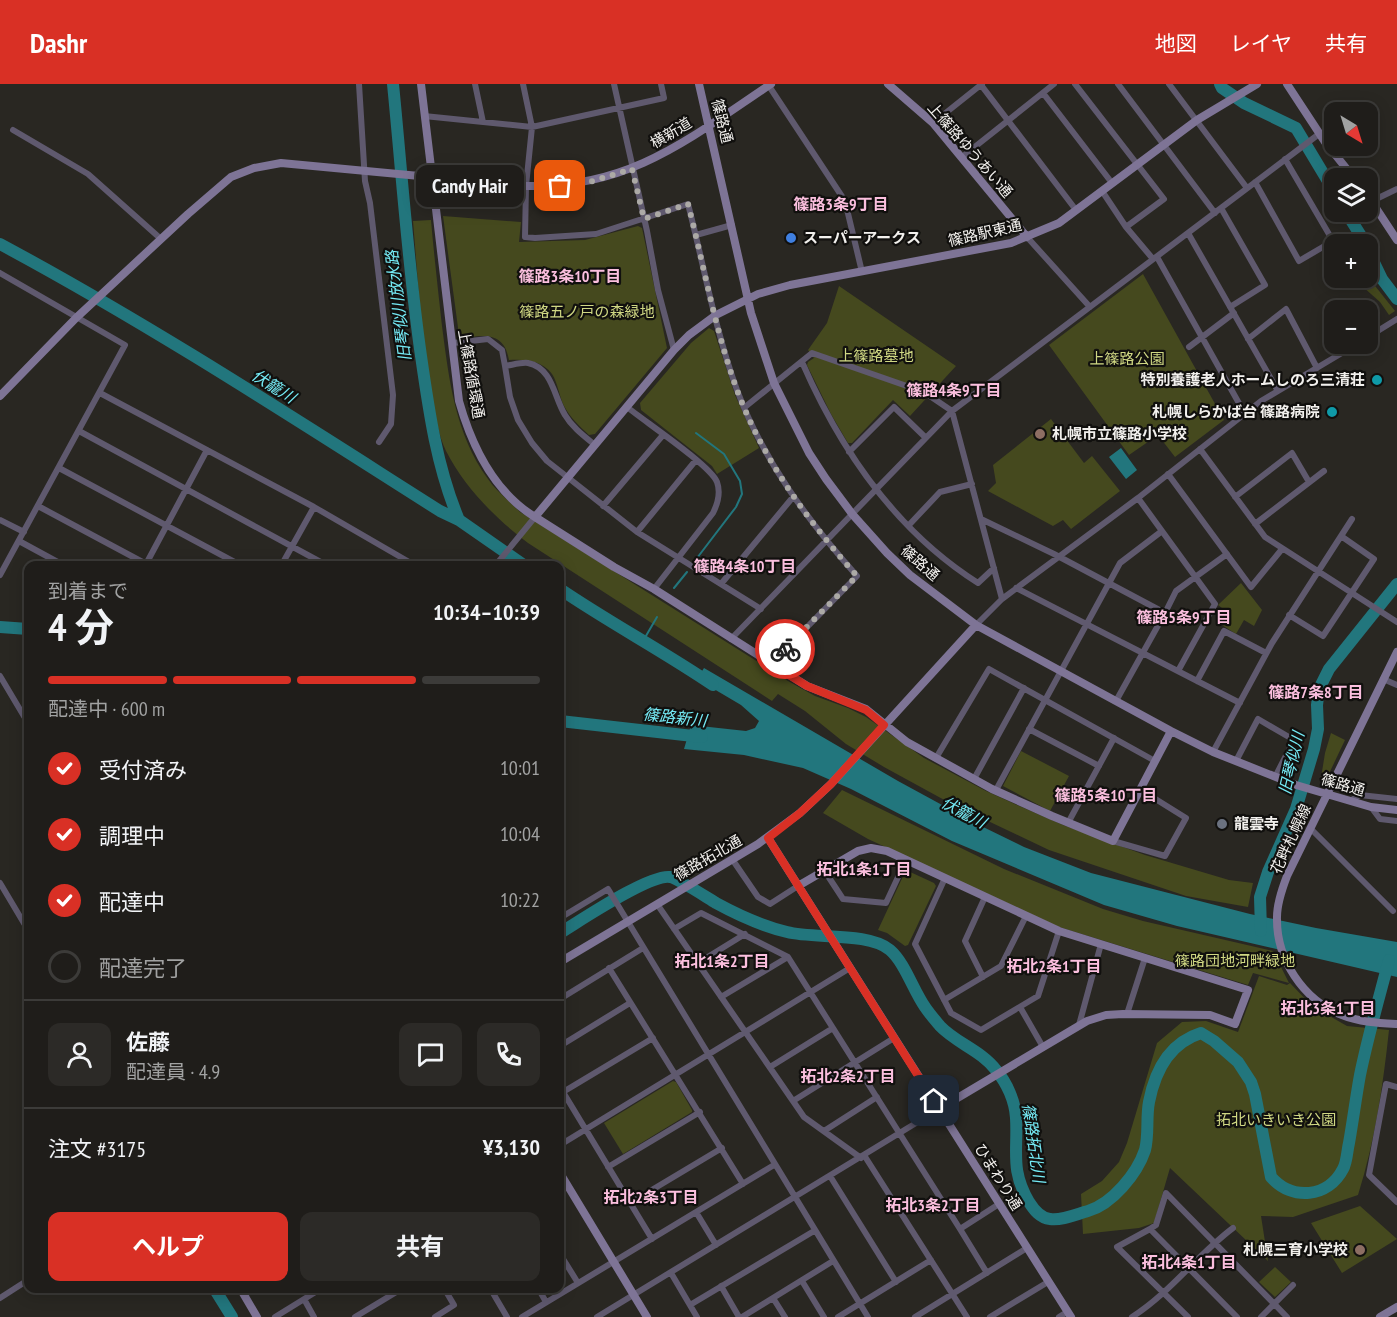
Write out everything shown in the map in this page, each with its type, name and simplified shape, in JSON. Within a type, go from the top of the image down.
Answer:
[{"type":"street","points":[[359,84],[369,171],[364,182],[370,203],[393,395],[391,424],[379,442]]},
{"type":"street","name":"上篠路循環通","points":[[421,84],[459,401],[465,424],[476,450],[498,482],[522,507],[536,517],[807,686],[866,710],[907,742],[974,779],[1068,823],[1113,841]]},
{"type":"street","points":[[475,84],[483,122]]},
{"type":"street","points":[[525,84],[532,127],[526,186],[525,237],[596,234],[688,204],[723,350],[745,407],[768,457],[793,497],[827,542],[857,576],[771,664]]},
{"type":"street","points":[[614,84],[658,290],[674,350]]},
{"type":"street","points":[[424,116],[532,127],[664,99],[661,84]]},
{"type":"street","name":"篠路通","points":[[699,84],[759,341],[774,383],[809,453],[852,515],[910,575],[976,625],[1171,732],[1213,752],[1296,785],[1371,807],[1397,810]]},
{"type":"street","name":"上篠路ゆうあい通","points":[[888,84],[933,123],[1027,237]]},
{"type":"street","points":[[933,123],[981,84],[1076,210]]},
{"type":"street","points":[[962,156],[1054,84]]},
{"type":"street","points":[[1075,84],[1164,199],[1126,227]]},
{"type":"street","points":[[1118,84],[1215,213]]},
{"type":"street","points":[[1169,84],[1247,188]]},
{"type":"street","name":"篠路駅東通","points":[[748,297],[790,285],[1011,243],[1027,237],[1059,223],[1197,120],[1257,84]]},
{"type":"street","points":[[1287,84],[1319,134],[1346,168]]},
{"type":"street","points":[[770,85],[845,201],[862,272]]},
{"type":"street","name":"横新道","points":[[0,396],[78,316],[231,177],[254,168],[281,163],[526,186],[586,183],[632,169],[667,153],[770,85]]},
{"type":"street","points":[[1042,93],[1112,183]]},
{"type":"street","points":[[13,130],[88,174],[161,239]]},
{"type":"street","points":[[731,639],[952,411],[1319,134]]},
{"type":"street","points":[[1255,182],[1299,261],[1333,241],[1285,159]]},
{"type":"street","points":[[1378,196],[1397,189]]},
{"type":"street","points":[[1102,191],[1126,227],[1155,258],[1245,414]]},
{"type":"street","points":[[1189,347],[1265,285],[1221,208]]},
{"type":"street","points":[[1378,211],[1397,240]]},
{"type":"street","points":[[696,235],[732,225]]},
{"type":"street","points":[[1188,233],[1278,391]]},
{"type":"street","points":[[1027,237],[1090,307]]},
{"type":"street","points":[[0,273],[125,345],[0,575]]},
{"type":"street","points":[[499,561],[674,350],[689,335],[716,315],[748,297]]},
{"type":"street","points":[[1248,339],[1286,309],[1317,368]]},
{"type":"street","points":[[1378,331],[1397,319]]},
{"type":"street","points":[[453,343],[488,339],[502,350],[510,397],[518,420],[532,443],[547,461],[637,532],[761,609]]},
{"type":"street","points":[[745,407],[812,353],[924,392],[952,411],[1002,599]]},
{"type":"street","points":[[976,625],[1016,588],[1138,498],[1245,414],[1278,391],[1340,354]]},
{"type":"street","points":[[802,362],[849,452],[876,490],[909,525],[978,583],[994,568]]},
{"type":"street","points":[[505,366],[528,363],[549,377],[555,398],[566,417],[595,445]]},
{"type":"street","points":[[100,393],[314,507],[407,561]]},
{"type":"street","points":[[627,407],[696,460],[713,475],[717,483],[719,502],[713,513],[654,589]]},
{"type":"street","points":[[849,452],[894,407],[926,438]]},
{"type":"street","points":[[79,431],[319,561]]},
{"type":"street","points":[[603,506],[663,435]]},
{"type":"street","points":[[1200,449],[1265,537],[1397,622]]},
{"type":"street","points":[[149,561],[207,450]]},
{"type":"street","points":[[1235,497],[1292,453],[1309,483]]},
{"type":"street","points":[[637,532],[696,460]]},
{"type":"street","points":[[59,468],[233,561]]},
{"type":"street","points":[[1255,524],[1324,471]]},
{"type":"street","points":[[1168,474],[1251,587],[1282,549]]},
{"type":"street","points":[[909,525],[940,492],[972,484]]},
{"type":"street","points":[[720,584],[793,497]]},
{"type":"street","points":[[1138,498],[1215,604],[1178,671]]},
{"type":"street","points":[[38,506],[140,561]]},
{"type":"street","points":[[284,561],[314,507]]},
{"type":"street","points":[[981,519],[1165,613]]},
{"type":"street","points":[[1213,752],[1266,653],[1352,519]]},
{"type":"street","points":[[0,520],[24,532]]},
{"type":"street","points":[[996,790],[1120,563],[1162,531]]},
{"type":"street","points":[[1289,615],[1323,636],[1352,594],[1374,559],[1341,536]]},
{"type":"street","points":[[19,541],[56,561]]},
{"type":"street","points":[[1116,701],[1176,591],[1227,554]]},
{"type":"street","points":[[1016,588],[1240,703]]},
{"type":"street","name":"篠路拓北通","points":[[564,960],[768,838],[816,798],[976,625]]},
{"type":"street","points":[[1197,681],[1224,631],[1266,653]]},
{"type":"street","name":"花畔札幌線","points":[[1397,652],[1287,876],[1277,908],[1277,928],[1283,954],[1294,977],[1309,994],[1330,1010],[1353,1019],[1397,1024]]},
{"type":"street","points":[[936,758],[989,669],[1155,761]]},
{"type":"street","points":[[0,676],[24,716]]},
{"type":"street","points":[[1383,680],[1397,685]]},
{"type":"street","points":[[974,779],[1024,688]]},
{"type":"street","points":[[1236,761],[1258,719],[1294,740],[1275,777]]},
{"type":"street","points":[[1029,729],[1099,766]]},
{"type":"street","points":[[1141,790],[1186,818],[1165,856],[1113,841],[1171,732]]},
{"type":"street","points":[[1068,823],[1114,738]]},
{"type":"street","points":[[1349,801],[1360,795],[1397,799]]},
{"type":"street","points":[[1371,807],[1380,819],[1397,820]]},
{"type":"street","points":[[1310,828],[1393,911]]},
{"type":"street","name":"ひまわり通","points":[[768,838],[1069,1314]]},
{"type":"street","points":[[597,1317],[1079,1025],[1106,1015],[1127,1014],[1210,1015],[1235,1024],[1248,990],[1059,931],[886,851],[871,848],[858,851],[770,904],[758,897],[732,860]]},
{"type":"street","points":[[825,870],[843,899],[886,903],[906,860]]},
{"type":"street","points":[[945,878],[915,944],[951,1013],[981,1030],[1038,996],[1059,931]]},
{"type":"street","points":[[0,883],[24,923]]},
{"type":"street","points":[[564,916],[608,889],[868,1317]]},
{"type":"street","points":[[983,977],[965,941],[985,897]]},
{"type":"street","points":[[657,904],[804,1117],[862,1156],[967,1317]]},
{"type":"street","points":[[674,929],[701,913],[788,957],[987,1273]]},
{"type":"street","points":[[944,1000],[1001,966],[1026,916]]},
{"type":"street","points":[[698,963],[745,934]]},
{"type":"street","points":[[1079,1025],[1101,945]]},
{"type":"street","points":[[564,996],[643,948]]},
{"type":"street","points":[[721,997],[788,957]]},
{"type":"street","points":[[1127,1014],[1145,958]]},
{"type":"street","points":[[609,968],[743,1184]]},
{"type":"street","points":[[564,1142],[850,968]]},
{"type":"street","points":[[564,1044],[630,1003]]},
{"type":"street","points":[[1020,1007],[1043,1047]]},
{"type":"street","points":[[770,1067],[833,1028]]},
{"type":"street","points":[[564,1088],[652,1038]]},
{"type":"street","points":[[793,1101],[894,1038]]},
{"type":"street","points":[[1397,1087],[1386,1084],[1369,1176],[1397,1202]]},
{"type":"street","points":[[564,1095],[652,1239]]},
{"type":"street","points":[[824,1131],[877,1097]]},
{"type":"street","points":[[608,1167],[700,1112]]},
{"type":"street","points":[[630,1203],[722,1148]]},
{"type":"street","points":[[564,1291],[774,1165]]},
{"type":"street","points":[[830,1176],[896,1282]]},
{"type":"street","points":[[564,1180],[647,1317]]},
{"type":"street","points":[[1188,1317],[1117,1247],[1156,1225],[1166,1193],[1287,1317]]},
{"type":"street","points":[[960,1229],[999,1204]]},
{"type":"street","points":[[696,1212],[716,1245]]},
{"type":"street","points":[[1132,1317],[1151,1305],[1214,1242],[1233,1228]]},
{"type":"street","points":[[1150,1229],[1237,1317]]},
{"type":"street","points":[[690,1305],[814,1231]]},
{"type":"street","points":[[915,1317],[1027,1248]]},
{"type":"street","points":[[564,1260],[578,1283]]},
{"type":"street","points":[[838,1317],[931,1260]]},
{"type":"street","points":[[722,1286],[741,1317],[833,1261]]},
{"type":"street","points":[[670,1273],[697,1317]]},
{"type":"street","points":[[802,1281],[824,1317]]},
{"type":"street","points":[[990,1317],[1048,1282]]},
{"type":"street","points":[[0,1298],[24,1283]]},
{"type":"street","points":[[1261,1317],[1293,1285]]},
{"type":"street","points":[[243,1293],[257,1317]]},
{"type":"street","points":[[275,1317],[314,1293]]},
{"type":"street","points":[[357,1317],[395,1293]]},
{"type":"street","points":[[435,1317],[454,1305],[447,1293]]},
{"type":"street","points":[[493,1293],[507,1317]]},
{"type":"street","points":[[541,1293],[546,1302]]},
{"type":"street","points":[[522,1317],[561,1293]]},
{"type":"street","points":[[773,1298],[785,1317]]},
{"type":"street","points":[[304,1299],[314,1317]]},
{"type":"street","points":[[1380,1317],[1397,1307]]},
{"type":"street","points":[[1059,1317],[1069,1314]]},
{"type":"green space","name":"篠路五ノ戸の森緑地","points":[[443,216],[521,222],[519,242],[585,240],[638,226],[642,228],[667,348],[595,434],[589,435],[569,414],[548,369],[527,360],[509,360],[503,344],[492,337],[461,338]]},
{"type":"green space","name":"篠路団地河畔緑地","points":[[431,220],[442,326],[451,386],[461,425],[477,462],[488,479],[520,512],[788,681],[815,696],[866,717],[924,758],[986,791],[1063,825],[1145,855],[1229,880],[1253,883],[1248,907],[1186,896],[1049,850],[948,802],[846,744],[805,711],[778,694],[772,701],[564,566],[564,561],[556,561],[516,534],[482,502],[462,478],[443,445],[425,354],[413,221]]},
{"type":"green space","name":"上篠路公園","points":[[1143,274],[1224,420],[1175,457],[1158,435],[1129,455],[1049,345]]},
{"type":"green space","name":"上篠路墓地","points":[[839,286],[956,366],[910,416],[893,400],[852,443],[848,443],[831,414],[807,365],[814,358],[808,350],[827,323]]},
{"type":"green space","points":[[1364,288],[1377,288],[1395,311],[1389,315],[1378,300]]},
{"type":"green space","points":[[709,328],[714,331],[735,395],[759,448],[717,474],[712,466],[641,410],[640,403],[691,343]]},
{"type":"green space","points":[[1051,419],[1084,463],[1092,456],[1120,491],[1071,529],[1063,520],[1053,526],[988,491],[996,483],[993,465]]},
{"type":"green space","points":[[1241,583],[1262,610],[1254,626],[1244,620],[1236,634],[1222,625],[1230,614],[1218,605]]},
{"type":"green space","points":[[1331,733],[1345,740],[1325,782],[1321,778]]},
{"type":"green space","points":[[1021,751],[1069,776],[1050,811],[1003,786]]},
{"type":"green space","name":"篠路団地河畔緑地","points":[[842,790],[1004,869],[1103,909],[1143,921],[1273,951],[1289,983],[1253,973],[1248,985],[1059,927],[868,839],[823,813]]},
{"type":"green space","points":[[908,871],[936,886],[908,945],[905,946],[887,933],[878,930],[905,872]]},
{"type":"green space","name":"拓北いきいき公園","points":[[1259,976],[1287,985],[1290,983],[1312,1006],[1347,1026],[1389,1030],[1378,1113],[1358,1195],[1293,1217],[1261,1216],[1268,1261],[1170,1168],[1154,1223],[1139,1228],[1083,1234],[1081,1194],[1102,1181],[1119,1162],[1127,1143],[1157,1043],[1182,1022],[1206,1021],[1238,1032]]},
{"type":"green space","points":[[673,1081],[676,1082],[692,1112],[623,1154],[604,1123]]},
{"type":"green space","points":[[1360,1206],[1397,1239],[1342,1273],[1311,1223]]},
{"type":"green space","points":[[1275,1267],[1291,1282],[1275,1297],[1259,1282]]},
{"type":"water","points":[[1121,448],[1137,470],[1126,479],[1109,457]]},
{"type":"water","points":[[704,668],[898,781],[1024,847],[1091,873],[1250,914],[1397,942],[1397,977],[1177,926],[1104,905],[952,841],[851,789],[803,768],[744,755],[684,749],[691,725],[746,731],[755,728],[759,721],[741,705],[697,679]]},
{"type":"waterway","name":"旧琴似川放水路","points":[[393,84],[416,322],[424,377],[439,460],[459,520]]},
{"type":"waterway","name":"旧琴似川","points":[[1220,84],[1222,88],[1244,103],[1296,128],[1324,175]]},
{"type":"waterway","name":"旧琴似川","points":[[1352,222],[1360,234]]},
{"type":"waterway","name":"伏籠川","points":[[0,244],[222,373],[440,511],[459,520],[518,561]]},
{"type":"waterway","name":"旧琴似川","points":[[1378,271],[1397,299]]},
{"type":"waterway","points":[[694,562],[736,507],[742,494],[740,481],[724,454],[696,433]]},
{"type":"waterway","points":[[674,588],[687,572]]},
{"type":"waterway","name":"旧琴似川","points":[[1261,931],[1260,897],[1268,872],[1296,809],[1314,749],[1318,729],[1319,689],[1329,669],[1397,584]]},
{"type":"waterway","name":"伏籠川","points":[[564,592],[713,685]]},
{"type":"waterway","points":[[643,641],[657,617]]},
{"type":"waterway","name":"篠路新川","points":[[0,627],[24,629]]},
{"type":"waterway","name":"篠路新川","points":[[564,721],[702,737]]},
{"type":"waterway","name":"篠路拓北川","points":[[564,930],[631,890],[660,878],[670,877],[733,912],[768,927],[798,934],[855,938],[881,944],[895,955],[928,1012],[940,1026],[990,1063],[1004,1081],[1010,1092],[1015,1112],[1016,1160],[1019,1180],[1033,1208],[1043,1217],[1054,1219],[1069,1217],[1097,1207],[1114,1195],[1130,1178],[1145,1150],[1149,1102],[1160,1069],[1172,1051],[1201,1033],[1238,1062],[1251,1082],[1271,1177],[1280,1185],[1299,1193],[1319,1191],[1328,1186],[1336,1179],[1345,1163],[1363,1060],[1389,960]]},
{"type":"waterway","name":"篠路拓北川","points":[[217,1293],[232,1317]]},
{"type":"way so far","points":[[560,186],[586,183],[632,169],[644,219],[688,204],[723,350],[738,392],[768,457],[793,497],[827,542],[857,576],[785,649]]},
{"type":"place","name":"Candy Hair","points":[[560,186]]},
{"type":"place","name":"スーパーアークス","points":[[791,238]]},
{"type":"place","name":"特別養護老人ホームしのろ三清荘","points":[[1377,380]]},
{"type":"place","name":"札幌しらかば台 篠路病院","points":[[1332,412]]},
{"type":"place","name":"札幌市立篠路小学校","points":[[1040,434]]},
{"type":"place","name":"龍雲寺","points":[[1222,824]]},
{"type":"place","name":"札幌三育小学校","points":[[1360,1250]]},
{"type":"district","name":"篠路3条9丁目","points":[[841,204]]},
{"type":"district","name":"篠路3条10丁目","points":[[570,276]]},
{"type":"district","name":"篠路4条9丁目","points":[[954,390]]},
{"type":"district","name":"篠路4条10丁目","points":[[745,566]]},
{"type":"district","name":"篠路5条9丁目","points":[[1184,617]]},
{"type":"district","name":"篠路7条8丁目","points":[[1316,692]]},
{"type":"district","name":"篠路5条10丁目","points":[[1106,795]]},
{"type":"district","name":"拓北1条1丁目","points":[[864,869]]},
{"type":"district","name":"拓北1条2丁目","points":[[722,961]]},
{"type":"district","name":"拓北2条1丁目","points":[[1054,966]]},
{"type":"district","name":"拓北3条1丁目","points":[[1328,1008]]},
{"type":"district","name":"拓北2条2丁目","points":[[848,1076]]},
{"type":"district","name":"拓北2条3丁目","points":[[651,1197]]},
{"type":"district","name":"拓北3条2丁目","points":[[933,1205]]},
{"type":"district","name":"拓北4条1丁目","points":[[1189,1262]]},
{"type":"route","points":[[785,649],[771,664],[807,686],[866,710],[884,725],[831,784],[800,813],[768,838],[934,1101]]}]
